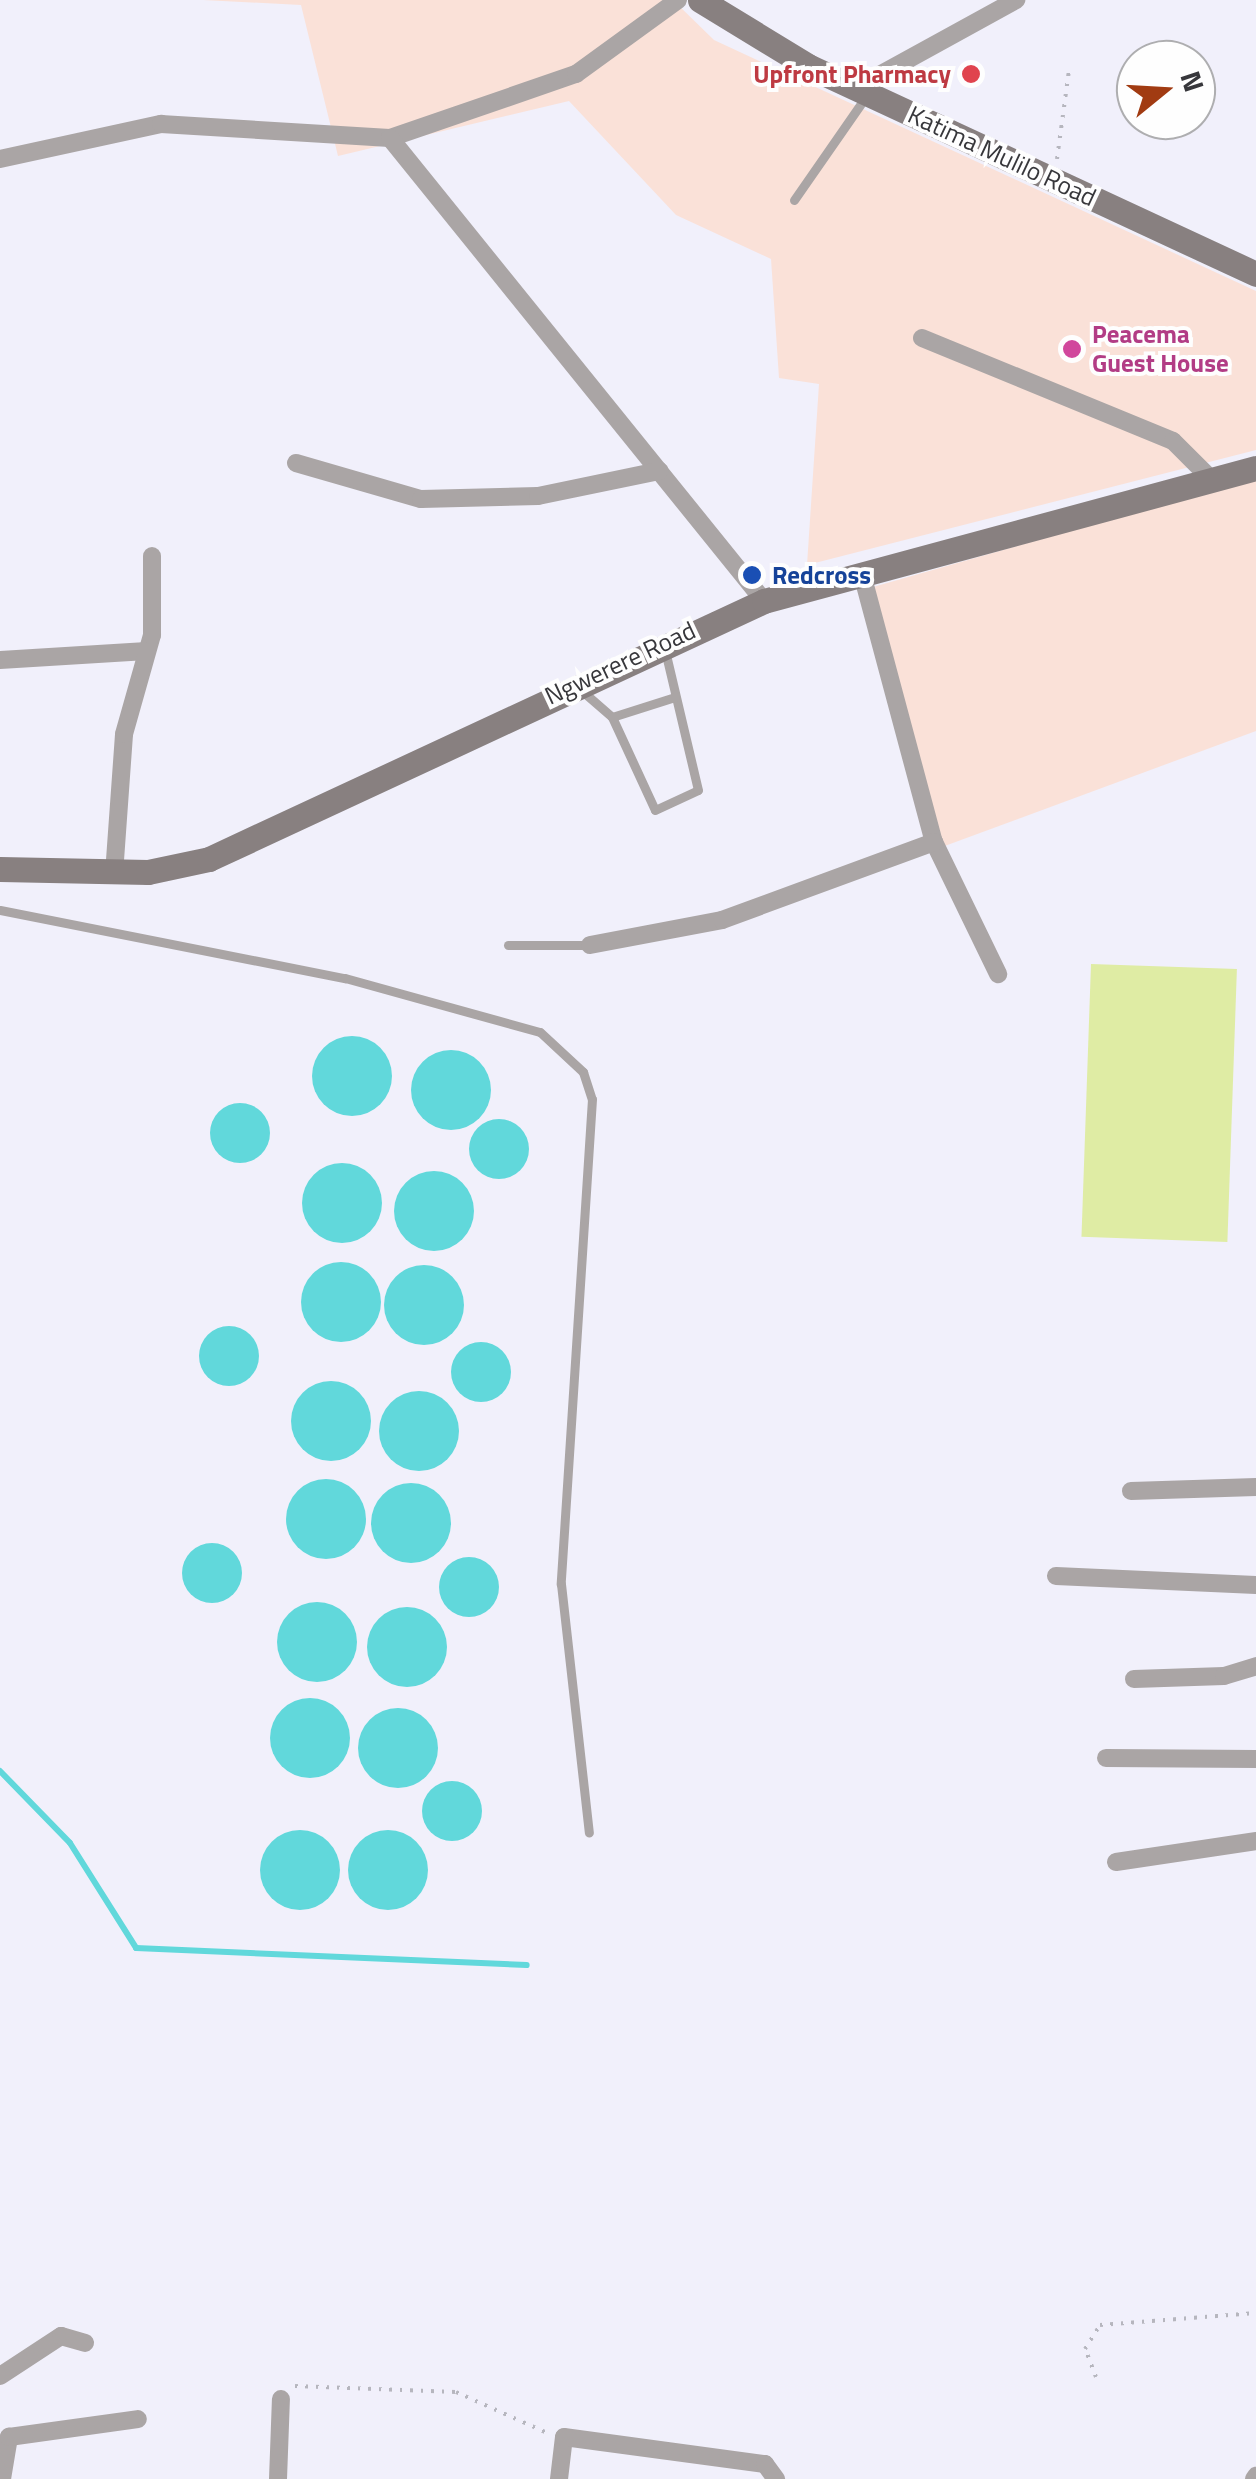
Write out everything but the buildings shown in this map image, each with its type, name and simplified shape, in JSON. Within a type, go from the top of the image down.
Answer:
[{"type":"street","points":[[0,160],[161,124],[390,138],[576,74],[678,0]]},
{"type":"street","name":"Katima Mulilo Road","points":[[700,0],[862,91],[1256,274]]},
{"type":"street","points":[[862,91],[1016,0]]},
{"type":"street","points":[[390,138],[764,600]]},
{"type":"street","points":[[922,338],[1172,441],[1212,480]]},
{"type":"street","points":[[296,462],[421,499],[538,496],[660,472]]},
{"type":"street","name":"Ngwerere Road","points":[[0,869],[114,874],[182,867],[239,848],[574,684],[764,600],[1256,468]]},
{"type":"street","points":[[114,874],[124,734],[147,651],[152,556]]},
{"type":"street","points":[[862,574],[934,842],[998,974]]},
{"type":"street","points":[[0,660],[147,651]]},
{"type":"street","points":[[590,946],[722,920],[934,842]]},
{"type":"street","points":[[1131,1491],[1256,1487]]},
{"type":"street","points":[[1056,1576],[1256,1585]]},
{"type":"street","points":[[1134,1678],[1224,1676],[1256,1666]]},
{"type":"street","points":[[1106,1758],[1256,1759]]},
{"type":"street","points":[[1116,1862],[1256,1841]]},
{"type":"street","points":[[0,2376],[60,2336],[85,2343]]},
{"type":"street","points":[[278,2479],[281,2399]]},
{"type":"street","points":[[1,2451],[21,2433],[138,2420]]},
{"type":"street","points":[[559,2479],[564,2437],[766,2464],[776,2479]]},
{"type":"street","points":[[0,2440],[2,2479]]},
{"type":"lane","points":[[794,200],[862,91]]},
{"type":"lane","points":[[574,684],[612,717],[655,810],[698,790],[663,643]]},
{"type":"lane","points":[[612,717],[676,697]]},
{"type":"lane","points":[[0,910],[416,997],[540,1032],[583,1072],[592,1100],[561,1584],[590,1832]]},
{"type":"lane","points":[[508,945],[590,946]]},
{"type":"path","points":[[1052,180],[1069,70]]},
{"type":"path","points":[[1096,2377],[1086,2349],[1100,2325],[1256,2313]]},
{"type":"path","points":[[281,2399],[300,2384],[456,2392],[564,2437]]},
{"type":"shaded area","points":[[203,0],[673,0],[714,40],[1256,291],[1256,450],[807,565],[819,384],[779,378],[771,259],[676,215],[569,101],[338,156],[301,5]]},
{"type":"shaded area","points":[[1256,478],[1256,731],[942,847],[873,587]]},
{"type":"green space","points":[[1091,964],[1237,969],[1227,1242],[1081,1237]]},
{"type":"water","points":[[352,1036],[367,1039],[380,1048],[389,1061],[389,1091],[380,1104],[367,1113],[352,1116],[337,1113],[324,1104],[315,1091],[312,1076],[315,1061],[324,1048],[337,1039]]},
{"type":"water","points":[[451,1050],[466,1053],[479,1062],[488,1075],[488,1105],[479,1118],[466,1127],[451,1130],[436,1127],[423,1118],[414,1105],[411,1090],[414,1075],[423,1062],[436,1053]]},
{"type":"water","points":[[240,1103],[261,1112],[270,1133],[261,1154],[240,1163],[219,1154],[210,1133],[219,1112]]},
{"type":"water","points":[[499,1119],[520,1128],[529,1149],[520,1170],[499,1179],[478,1170],[469,1149],[478,1128]]},
{"type":"water","points":[[342,1163],[357,1166],[370,1175],[379,1188],[379,1218],[370,1231],[357,1240],[342,1243],[327,1240],[314,1231],[305,1218],[302,1203],[305,1188],[314,1175],[327,1166]]},
{"type":"water","points":[[426,1171],[442,1171],[463,1182],[474,1211],[463,1240],[442,1251],[426,1251],[412,1245],[400,1233],[394,1219],[394,1203],[400,1189],[412,1177]]},
{"type":"water","points":[[333,1262],[349,1262],[374,1280],[381,1302],[378,1317],[363,1335],[349,1342],[333,1342],[308,1324],[301,1310],[301,1294],[319,1269]]},
{"type":"water","points":[[416,1265],[432,1265],[457,1283],[464,1305],[461,1320],[446,1338],[432,1345],[416,1345],[391,1327],[384,1313],[384,1297],[402,1272]]},
{"type":"water","points":[[229,1326],[250,1335],[259,1356],[250,1377],[229,1386],[208,1377],[199,1356],[208,1335]]},
{"type":"water","points":[[481,1342],[502,1351],[511,1372],[502,1393],[481,1402],[460,1393],[451,1372],[460,1351]]},
{"type":"water","points":[[323,1381],[339,1381],[360,1392],[371,1421],[360,1450],[339,1461],[323,1461],[309,1455],[297,1443],[291,1429],[291,1413],[297,1399],[309,1387]]},
{"type":"water","points":[[411,1391],[427,1391],[452,1409],[459,1431],[456,1446],[441,1464],[427,1471],[411,1471],[386,1453],[379,1439],[379,1423],[397,1398]]},
{"type":"water","points":[[318,1479],[334,1479],[355,1490],[366,1519],[355,1548],[334,1559],[318,1559],[304,1553],[292,1541],[286,1527],[286,1511],[292,1497],[304,1485]]},
{"type":"water","points":[[403,1483],[419,1483],[440,1494],[451,1523],[440,1552],[419,1563],[403,1563],[389,1557],[377,1545],[371,1531],[371,1515],[377,1501],[389,1489]]},
{"type":"water","points":[[212,1543],[233,1552],[242,1573],[233,1594],[212,1603],[191,1594],[182,1573],[191,1552]]},
{"type":"water","points":[[469,1557],[490,1566],[499,1587],[490,1608],[469,1617],[448,1608],[439,1587],[448,1566]]},
{"type":"water","points":[[309,1602],[325,1602],[339,1608],[351,1620],[357,1642],[351,1664],[339,1676],[325,1682],[309,1682],[295,1676],[283,1664],[277,1650],[277,1634],[283,1620],[295,1608]]},
{"type":"water","points":[[399,1607],[415,1607],[436,1618],[447,1647],[436,1676],[415,1687],[399,1687],[385,1681],[373,1669],[367,1655],[367,1639],[373,1625],[385,1613]]},
{"type":"water","points":[[310,1698],[325,1701],[338,1710],[347,1723],[347,1753],[338,1766],[325,1775],[310,1778],[295,1775],[282,1766],[273,1753],[270,1738],[273,1723],[282,1710],[295,1701]]},
{"type":"water","points":[[390,1708],[406,1708],[420,1714],[432,1726],[438,1748],[432,1770],[420,1782],[406,1788],[390,1788],[376,1782],[364,1770],[358,1756],[358,1740],[364,1726],[376,1714]]},
{"type":"water","points":[[452,1781],[473,1790],[482,1811],[473,1832],[452,1841],[431,1832],[422,1811],[431,1790]]},
{"type":"water","points":[[300,1830],[315,1833],[328,1842],[337,1855],[337,1885],[328,1898],[315,1907],[300,1910],[285,1907],[272,1898],[263,1885],[260,1870],[263,1855],[272,1842],[285,1833]]},
{"type":"water","points":[[388,1830],[403,1833],[416,1842],[425,1855],[425,1885],[416,1898],[403,1907],[388,1910],[373,1907],[360,1898],[351,1885],[348,1870],[351,1855],[360,1842],[373,1833]]},
{"type":"waterway","points":[[0,1771],[70,1843],[136,1948],[527,1965]]},
{"type":"place","name":"Upfront Pharmacy","points":[[971,74]]},
{"type":"place","name":"Peacema Guest House","points":[[1072,349]]},
{"type":"place","name":"Redcross","points":[[752,575]]}]
